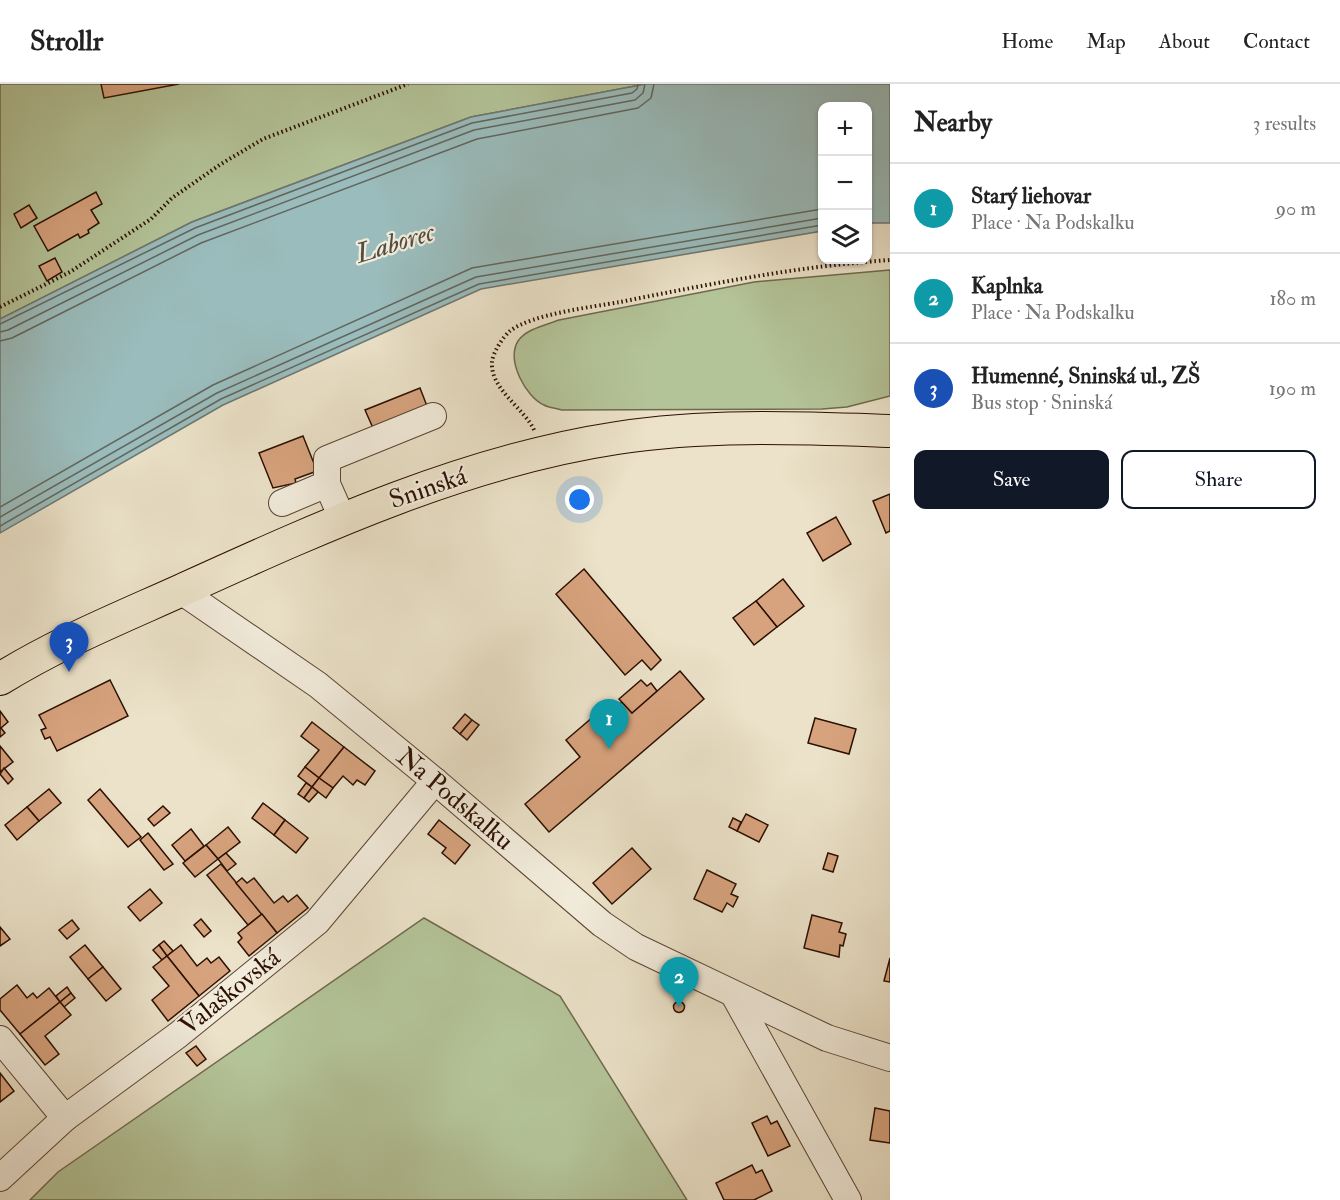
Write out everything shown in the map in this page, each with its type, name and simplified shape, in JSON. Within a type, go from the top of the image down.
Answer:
[{"type":"main road","name":"Sninská","points":[[0,679],[36,657],[343,519],[478,471],[615,438],[683,430],[732,428],[890,431]]},
{"type":"street","points":[[343,519],[327,484],[327,459],[433,416]]},
{"type":"street","points":[[282,503],[327,484]]},
{"type":"street","name":"Na Podskalku","points":[[181,591],[318,685],[435,781],[602,924],[636,947],[827,1038],[890,1058]]},
{"type":"street","name":"Valaškovská","points":[[0,1178],[65,1118],[178,1035],[317,922],[435,781]]},
{"type":"street","points":[[734,995],[848,1200]]},
{"type":"street","points":[[0,1039],[65,1118]]},
{"type":"path","points":[[0,307],[69,272],[151,219],[172,198],[221,164],[263,139],[408,84]]},
{"type":"path","points":[[541,454],[533,427],[493,372],[492,360],[509,331],[523,324],[569,311],[786,270],[890,260]]},
{"type":"green space","points":[[0,84],[646,84],[471,117],[192,222],[0,319]]},
{"type":"green space","points":[[890,270],[890,396],[847,407],[822,409],[562,410],[537,401],[525,387],[516,368],[514,358],[518,341],[526,333],[559,320],[754,282]]},
{"type":"green space","points":[[424,918],[560,996],[687,1200],[30,1200],[58,1172]]},
{"type":"water","name":"Laborec","points":[[646,84],[890,84],[890,223],[872,223],[872,102],[818,102],[818,232],[481,289],[223,405],[0,533],[0,319],[192,222],[471,117]]},
{"type":"building","points":[[101,84],[179,84],[104,98]]},
{"type":"building","points":[[96,192],[102,204],[91,210],[99,223],[80,238],[78,234],[48,251],[34,226]]},
{"type":"building","points":[[29,205],[37,218],[21,228],[14,214]]},
{"type":"building","points":[[55,258],[62,272],[47,281],[39,266]]},
{"type":"building","points":[[420,388],[427,406],[373,428],[365,410]]},
{"type":"building","points":[[303,436],[317,471],[295,479],[296,483],[273,488],[259,453]]},
{"type":"building","points":[[890,494],[890,531],[886,533],[873,501]]},
{"type":"building","points":[[836,517],[851,544],[823,561],[807,533]]},
{"type":"building","points":[[584,569],[661,660],[651,670],[642,660],[625,675],[556,594]]},
{"type":"building","points":[[783,579],[804,606],[777,627],[756,601]]},
{"type":"building","points":[[756,601],[777,627],[754,645],[733,618]]},
{"type":"building","points":[[680,671],[704,699],[549,832],[525,804],[580,757],[566,740],[607,705],[612,710],[622,702],[632,713]]},
{"type":"building","points":[[110,680],[128,716],[57,751],[50,737],[45,739],[41,730],[46,728],[39,715]]},
{"type":"building","points":[[641,680],[647,686],[651,683],[657,691],[632,713],[619,699]]},
{"type":"building","points":[[0,711],[8,722],[1,728],[5,733],[0,737]]},
{"type":"building","points":[[465,714],[472,720],[460,734],[453,728]]},
{"type":"building","points":[[815,718],[856,729],[849,754],[808,743]]},
{"type":"building","points":[[472,720],[479,725],[467,740],[460,734]]},
{"type":"building","points":[[312,722],[344,747],[319,778],[305,767],[319,750],[301,736]]},
{"type":"building","points":[[0,746],[13,762],[0,772]]},
{"type":"building","points":[[344,747],[375,771],[365,785],[357,780],[353,785],[343,776],[333,788],[319,778]]},
{"type":"building","points":[[305,767],[319,778],[312,787],[298,776]]},
{"type":"building","points":[[4,768],[13,779],[8,784],[0,774]]},
{"type":"building","points":[[319,778],[333,788],[326,798],[312,787]]},
{"type":"building","points":[[306,783],[312,787],[304,798],[298,794]]},
{"type":"building","points":[[312,787],[318,792],[309,802],[304,798]]},
{"type":"building","points":[[49,789],[61,803],[39,821],[27,807]]},
{"type":"building","points":[[100,789],[141,837],[128,847],[88,800]]},
{"type":"building","points":[[263,803],[285,820],[274,835],[252,818]]},
{"type":"building","points":[[163,806],[170,813],[154,826],[148,819]]},
{"type":"building","points":[[27,807],[39,821],[17,840],[5,825]]},
{"type":"building","points":[[746,814],[768,825],[759,842],[737,831]]},
{"type":"building","points":[[733,818],[741,822],[737,831],[729,827]]},
{"type":"building","points":[[285,820],[308,838],[296,853],[274,835]]},
{"type":"building","points":[[439,820],[470,845],[455,864],[442,853],[446,848],[428,834]]},
{"type":"building","points":[[228,827],[240,842],[218,859],[206,845]]},
{"type":"building","points":[[191,829],[204,846],[185,861],[172,845]]},
{"type":"building","points":[[148,833],[173,864],[164,870],[140,840]]},
{"type":"building","points":[[206,845],[218,859],[195,877],[183,863]]},
{"type":"building","points":[[632,848],[651,869],[612,904],[593,883]]},
{"type":"building","points":[[226,853],[236,864],[227,871],[218,859]]},
{"type":"building","points":[[828,853],[838,856],[833,872],[823,869]]},
{"type":"building","points":[[221,864],[262,914],[248,925],[207,875]]},
{"type":"building","points":[[707,870],[736,884],[731,894],[738,897],[733,907],[727,903],[722,912],[694,899]]},
{"type":"building","points":[[242,878],[247,883],[254,878],[274,903],[283,896],[288,902],[297,895],[308,908],[277,933],[236,883]]},
{"type":"building","points":[[150,889],[162,903],[140,921],[128,907]]},
{"type":"building","points":[[262,914],[277,933],[249,956],[238,942],[242,938],[238,933]]},
{"type":"building","points":[[812,915],[842,923],[839,932],[846,934],[843,946],[840,945],[839,957],[804,948]]},
{"type":"building","points":[[201,919],[211,931],[204,937],[194,925]]},
{"type":"building","points":[[72,920],[79,929],[67,939],[59,930]]},
{"type":"building","points":[[0,927],[10,939],[0,946]]},
{"type":"building","points":[[164,941],[173,951],[167,956],[159,945]]},
{"type":"building","points":[[85,945],[103,967],[88,979],[70,957]]},
{"type":"building","points":[[159,945],[167,956],[162,960],[153,950]]},
{"type":"building","points":[[181,945],[197,966],[207,958],[211,963],[219,957],[230,971],[199,996],[167,956]]},
{"type":"building","points":[[167,956],[199,996],[168,1021],[152,1000],[169,986],[153,967]]},
{"type":"building","points":[[890,958],[890,982],[884,981]]},
{"type":"building","points":[[103,967],[121,989],[106,1001],[88,979]]},
{"type":"building","points":[[17,985],[27,998],[33,993],[37,998],[49,988],[60,1002],[20,1034],[0,1010],[0,999]]},
{"type":"building","points":[[67,987],[71,993],[60,1002],[56,996]]},
{"type":"building","points":[[71,993],[75,998],[64,1007],[60,1002]]},
{"type":"building","points":[[679,1001],[685,1007],[679,1013],[673,1007]]},
{"type":"building","points":[[60,1002],[71,1015],[45,1036],[59,1054],[45,1065],[20,1034]]},
{"type":"building","points":[[196,1046],[206,1059],[197,1066],[186,1053]]},
{"type":"building","points":[[0,1073],[14,1091],[0,1102]]},
{"type":"building","points":[[875,1108],[890,1111],[890,1143],[870,1140]]},
{"type":"building","points":[[767,1116],[771,1124],[777,1121],[790,1146],[768,1156],[752,1123]]},
{"type":"building","points":[[752,1165],[756,1173],[762,1170],[772,1191],[754,1200],[724,1200],[716,1183]]},
{"type":"place","name":"Humenné, Sninská ul., ZŠ","points":[[69,672]]},
{"type":"place","name":"Starý liehovar","points":[[609,749]]},
{"type":"place","name":"Kaplnka","points":[[679,1007]]}]
